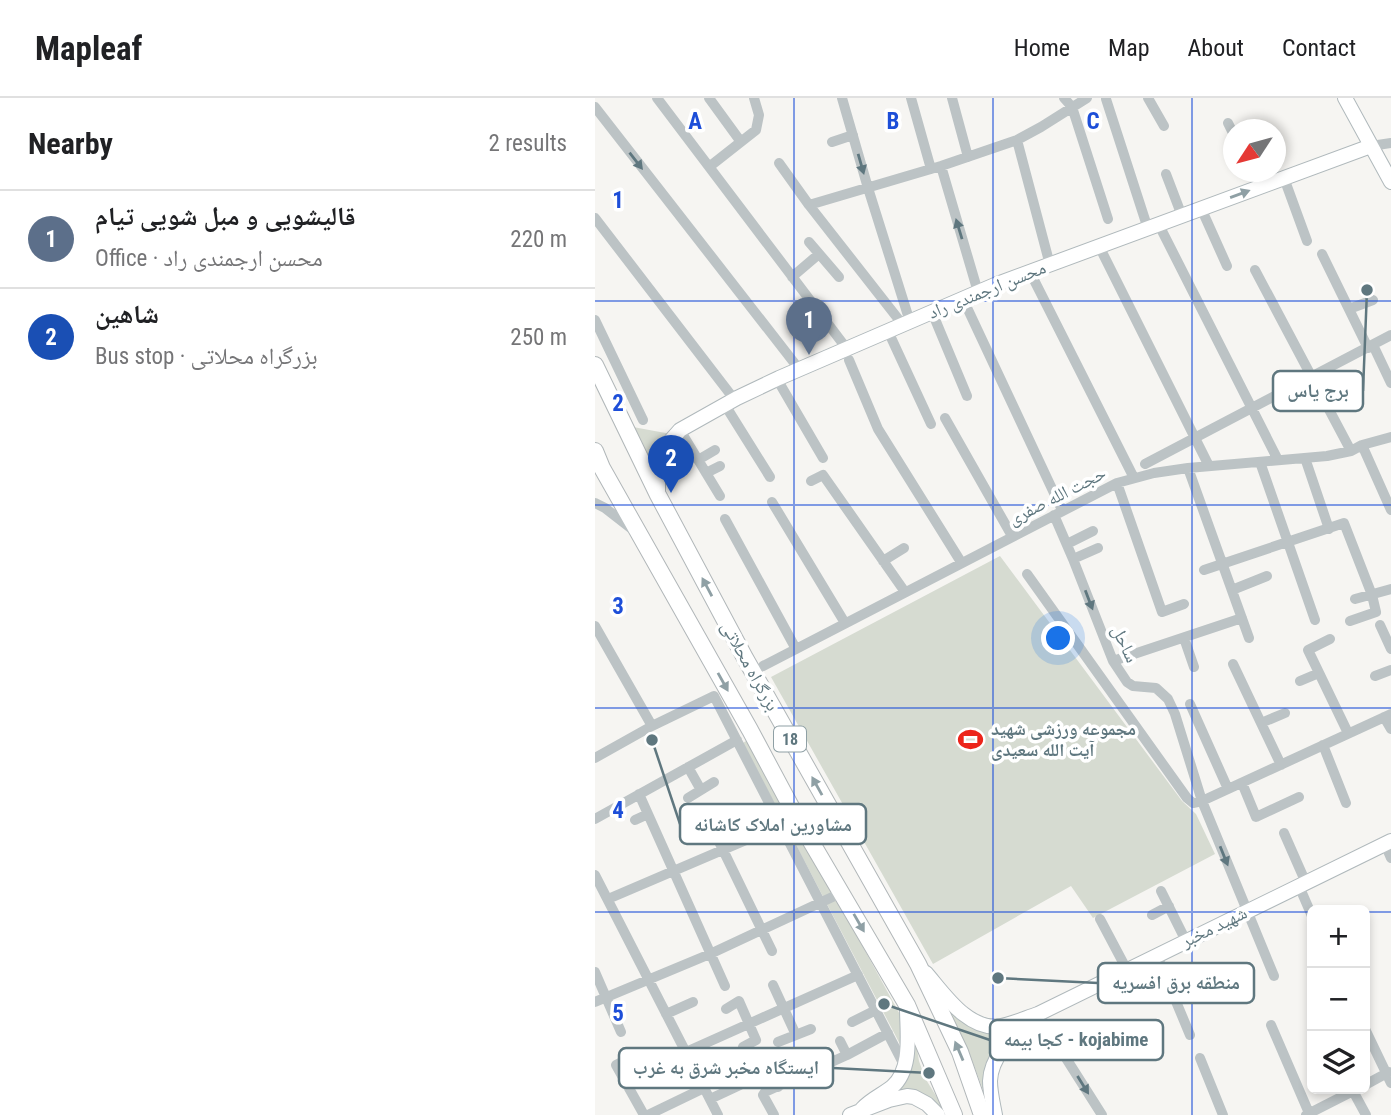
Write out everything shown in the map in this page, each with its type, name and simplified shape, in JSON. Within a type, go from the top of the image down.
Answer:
[{"type":"highway","name":"بزرگراه محلاتی","points":[[595,365],[658,495],[745,658],[918,964],[960,1052],[982,1115]]},
{"type":"highway","name":"بزرگراه محلاتی","points":[[595,451],[796,816],[907,1005],[954,1115]]},
{"type":"main road","points":[[1345,98],[1391,182]]},
{"type":"main road","name":"محسن ارجمندی راد","points":[[1286,177],[1371,146]]},
{"type":"main road","name":"محسن ارجمندی راد","points":[[658,495],[658,463],[665,447],[680,430],[730,402],[799,369],[848,354],[888,331],[978,292],[1274,182]]},
{"type":"main road","name":"شهید مخبر","points":[[1038,1014],[1388,842]]},
{"type":"main road","points":[[918,964],[957,1009],[979,1023],[1002,1026],[1038,1014]]},
{"type":"main road","points":[[856,1112],[892,1087],[901,1075],[905,1066],[907,1005]]},
{"type":"main road","points":[[995,1115],[990,1083],[992,1069],[1013,1037],[1038,1014]]},
{"type":"main road","points":[[856,1112],[907,1096],[920,1100],[933,1114]]},
{"type":"street","points":[[657,98],[848,354],[877,429],[961,562]]},
{"type":"street","points":[[709,98],[741,142]]},
{"type":"street","points":[[709,167],[756,130],[759,115],[754,98]]},
{"type":"street","points":[[842,98],[907,323]]},
{"type":"street","points":[[911,98],[978,292]]},
{"type":"street","points":[[952,98],[968,157]]},
{"type":"street","points":[[1064,98],[1072,107],[1108,219]]},
{"type":"street","points":[[809,205],[936,168],[1017,140],[1087,98]]},
{"type":"street","points":[[1148,98],[1164,126]]},
{"type":"street","points":[[1106,99],[1154,227],[1278,460]]},
{"type":"street","points":[[595,107],[799,369]]},
{"type":"street","points":[[832,142],[853,135]]},
{"type":"street","points":[[1017,140],[1050,265]]},
{"type":"street","points":[[1371,146],[1391,143]]},
{"type":"street","points":[[779,163],[809,205],[907,323]]},
{"type":"street","points":[[1166,174],[1182,216]]},
{"type":"street","points":[[1261,182],[1263,186]]},
{"type":"street","points":[[1285,182],[1307,241]]},
{"type":"street","points":[[1202,208],[1227,266]]},
{"type":"street","points":[[595,218],[730,402],[770,477]]},
{"type":"street","points":[[809,242],[839,277]]},
{"type":"street","points":[[1099,246],[1209,466]]},
{"type":"street","points":[[792,276],[819,254]]},
{"type":"street","points":[[1322,254],[1349,309],[1391,383]]},
{"type":"street","points":[[1255,270],[1351,452]]},
{"type":"street","points":[[1030,272],[1134,478]]},
{"type":"street","name":"ساحل","points":[[963,299],[1058,512],[1067,544],[1113,661],[1126,682],[1133,686],[1156,688],[1168,699],[1175,714],[1202,801],[1274,976]]},
{"type":"street","points":[[1349,309],[1373,300]]},
{"type":"street","points":[[932,312],[967,396]]},
{"type":"street","points":[[595,320],[643,420]]},
{"type":"street","points":[[888,331],[931,424]]},
{"type":"street","points":[[1145,464],[1391,335]]},
{"type":"street","points":[[777,379],[823,458]]},
{"type":"street","points":[[945,418],[1012,536]]},
{"type":"street","points":[[680,430],[720,496]]},
{"type":"street","name":"حجت الله صفری","points":[[763,666],[1117,483],[1188,468],[1351,452],[1362,445],[1391,437]]},
{"type":"street","points":[[1362,445],[1391,510]]},
{"type":"street","points":[[698,460],[715,450]]},
{"type":"street","points":[[1305,457],[1329,529]]},
{"type":"street","points":[[1260,462],[1315,620]]},
{"type":"street","points":[[706,473],[720,466]]},
{"type":"street","points":[[1188,468],[1249,638]]},
{"type":"street","points":[[811,481],[823,475],[905,592]]},
{"type":"street","points":[[1117,483],[1162,612],[1184,604]]},
{"type":"street","points":[[772,502],[845,623]]},
{"type":"street","points":[[595,503],[617,516],[640,536]]},
{"type":"street","points":[[725,519],[796,649]]},
{"type":"street","points":[[1204,570],[1344,523],[1376,612],[1350,621]]},
{"type":"street","points":[[1067,544],[1093,531]]},
{"type":"street","points":[[883,561],[904,548]]},
{"type":"street","points":[[1073,559],[1098,548]]},
{"type":"street","points":[[1027,573],[1193,803],[1388,715],[1391,729]]},
{"type":"street","points":[[1232,590],[1266,576]]},
{"type":"street","points":[[1355,599],[1391,589]]},
{"type":"street","points":[[1113,661],[1242,618]]},
{"type":"street","points":[[1380,625],[1391,649]]},
{"type":"street","points":[[595,626],[652,726]]},
{"type":"street","points":[[1184,638],[1194,667]]},
{"type":"street","points":[[1331,639],[1308,650],[1349,733]]},
{"type":"street","points":[[1233,664],[1280,765]]},
{"type":"street","points":[[1375,676],[1391,670]]},
{"type":"street","points":[[1300,681],[1319,673]]},
{"type":"street","points":[[596,756],[714,696],[905,1066]]},
{"type":"street","points":[[1190,704],[1228,789]]},
{"type":"street","points":[[1261,723],[1285,713]]},
{"type":"street","points":[[595,819],[737,740]]},
{"type":"street","points":[[1323,745],[1346,803]]},
{"type":"street","points":[[688,767],[701,790]]},
{"type":"street","points":[[688,798],[714,782]]},
{"type":"street","points":[[1242,783],[1256,817],[1299,797]]},
{"type":"street","points":[[639,794],[725,986]]},
{"type":"street","points":[[635,820],[648,814]]},
{"type":"street","points":[[608,900],[796,816]]},
{"type":"street","points":[[709,821],[772,951]]},
{"type":"street","points":[[1283,833],[1309,905]]},
{"type":"street","points":[[1388,842],[1391,858]]},
{"type":"street","points":[[595,874],[718,1115]]},
{"type":"street","points":[[1161,891],[1186,941]]},
{"type":"street","points":[[595,1002],[762,931],[841,893]]},
{"type":"street","points":[[1152,915],[1169,906]]},
{"type":"street","points":[[1100,919],[1127,970]]},
{"type":"street","points":[[1157,956],[1190,1035]]},
{"type":"street","points":[[595,972],[621,1032]]},
{"type":"street","points":[[686,1052],[858,975]]},
{"type":"street","points":[[773,985],[796,1035]]},
{"type":"street","points":[[726,1009],[740,1001],[756,1040],[743,1046]]},
{"type":"street","points":[[666,1014],[693,1002]]},
{"type":"street","points":[[852,1022],[876,1010]]},
{"type":"street","points":[[1038,1014],[1102,1115]]},
{"type":"street","points":[[1271,1025],[1307,1114],[1347,1094]]},
{"type":"street","points":[[778,1042],[811,1029]]},
{"type":"street","points":[[1366,1031],[1389,1076],[1370,1083]]},
{"type":"street","points":[[774,1115],[763,1095],[888,1034]]},
{"type":"street","points":[[840,1041],[847,1055]]},
{"type":"street","points":[[638,1054],[617,1065],[646,1115],[704,1088]]},
{"type":"street","points":[[1200,1058],[1223,1115]]},
{"type":"street","points":[[767,1063],[778,1087]]},
{"type":"street","points":[[710,1099],[740,1085]]},
{"type":"street","points":[[1357,1094],[1366,1115]]},
{"type":"shaded area","points":[[633,427],[671,434],[653,464]]},
{"type":"shaded area","name":"مجموعه ورزشی شهید آیت‌ الله سعیدی","points":[[1000,556],[1182,801],[1196,814],[1215,854],[1093,918],[1071,886],[933,964],[771,677]]},
{"type":"shaded area","points":[[749,739],[903,1020],[902,1048],[743,743]]},
{"type":"shaded area","points":[[946,1004],[964,1020],[1027,1020],[990,1057],[991,1111],[970,1055]]},
{"type":"shaded area","points":[[915,1037],[925,1078],[948,1115],[929,1098],[897,1094],[896,1090]]},
{"type":"place","name":"برج یاس","points":[[1367,290]]},
{"type":"place","name":"قالیشویی و مبل شویی تیام","points":[[809,355]]},
{"type":"place","name":"شاهین","points":[[671,493]]},
{"type":"place","name":"مجموعه ورزشی شهید آیت‌ الله سعیدی","points":[[971,739]]},
{"type":"place","name":"مشاورین املاک کاشانه","points":[[652,740]]},
{"type":"place","name":"منطقه برق افسریه","points":[[998,978]]},
{"type":"place","name":"کجا بیمه - kojabime","points":[[884,1004]]},
{"type":"place","name":"ایستگاه مخبر شرق به غرب","points":[[929,1073]]}]
